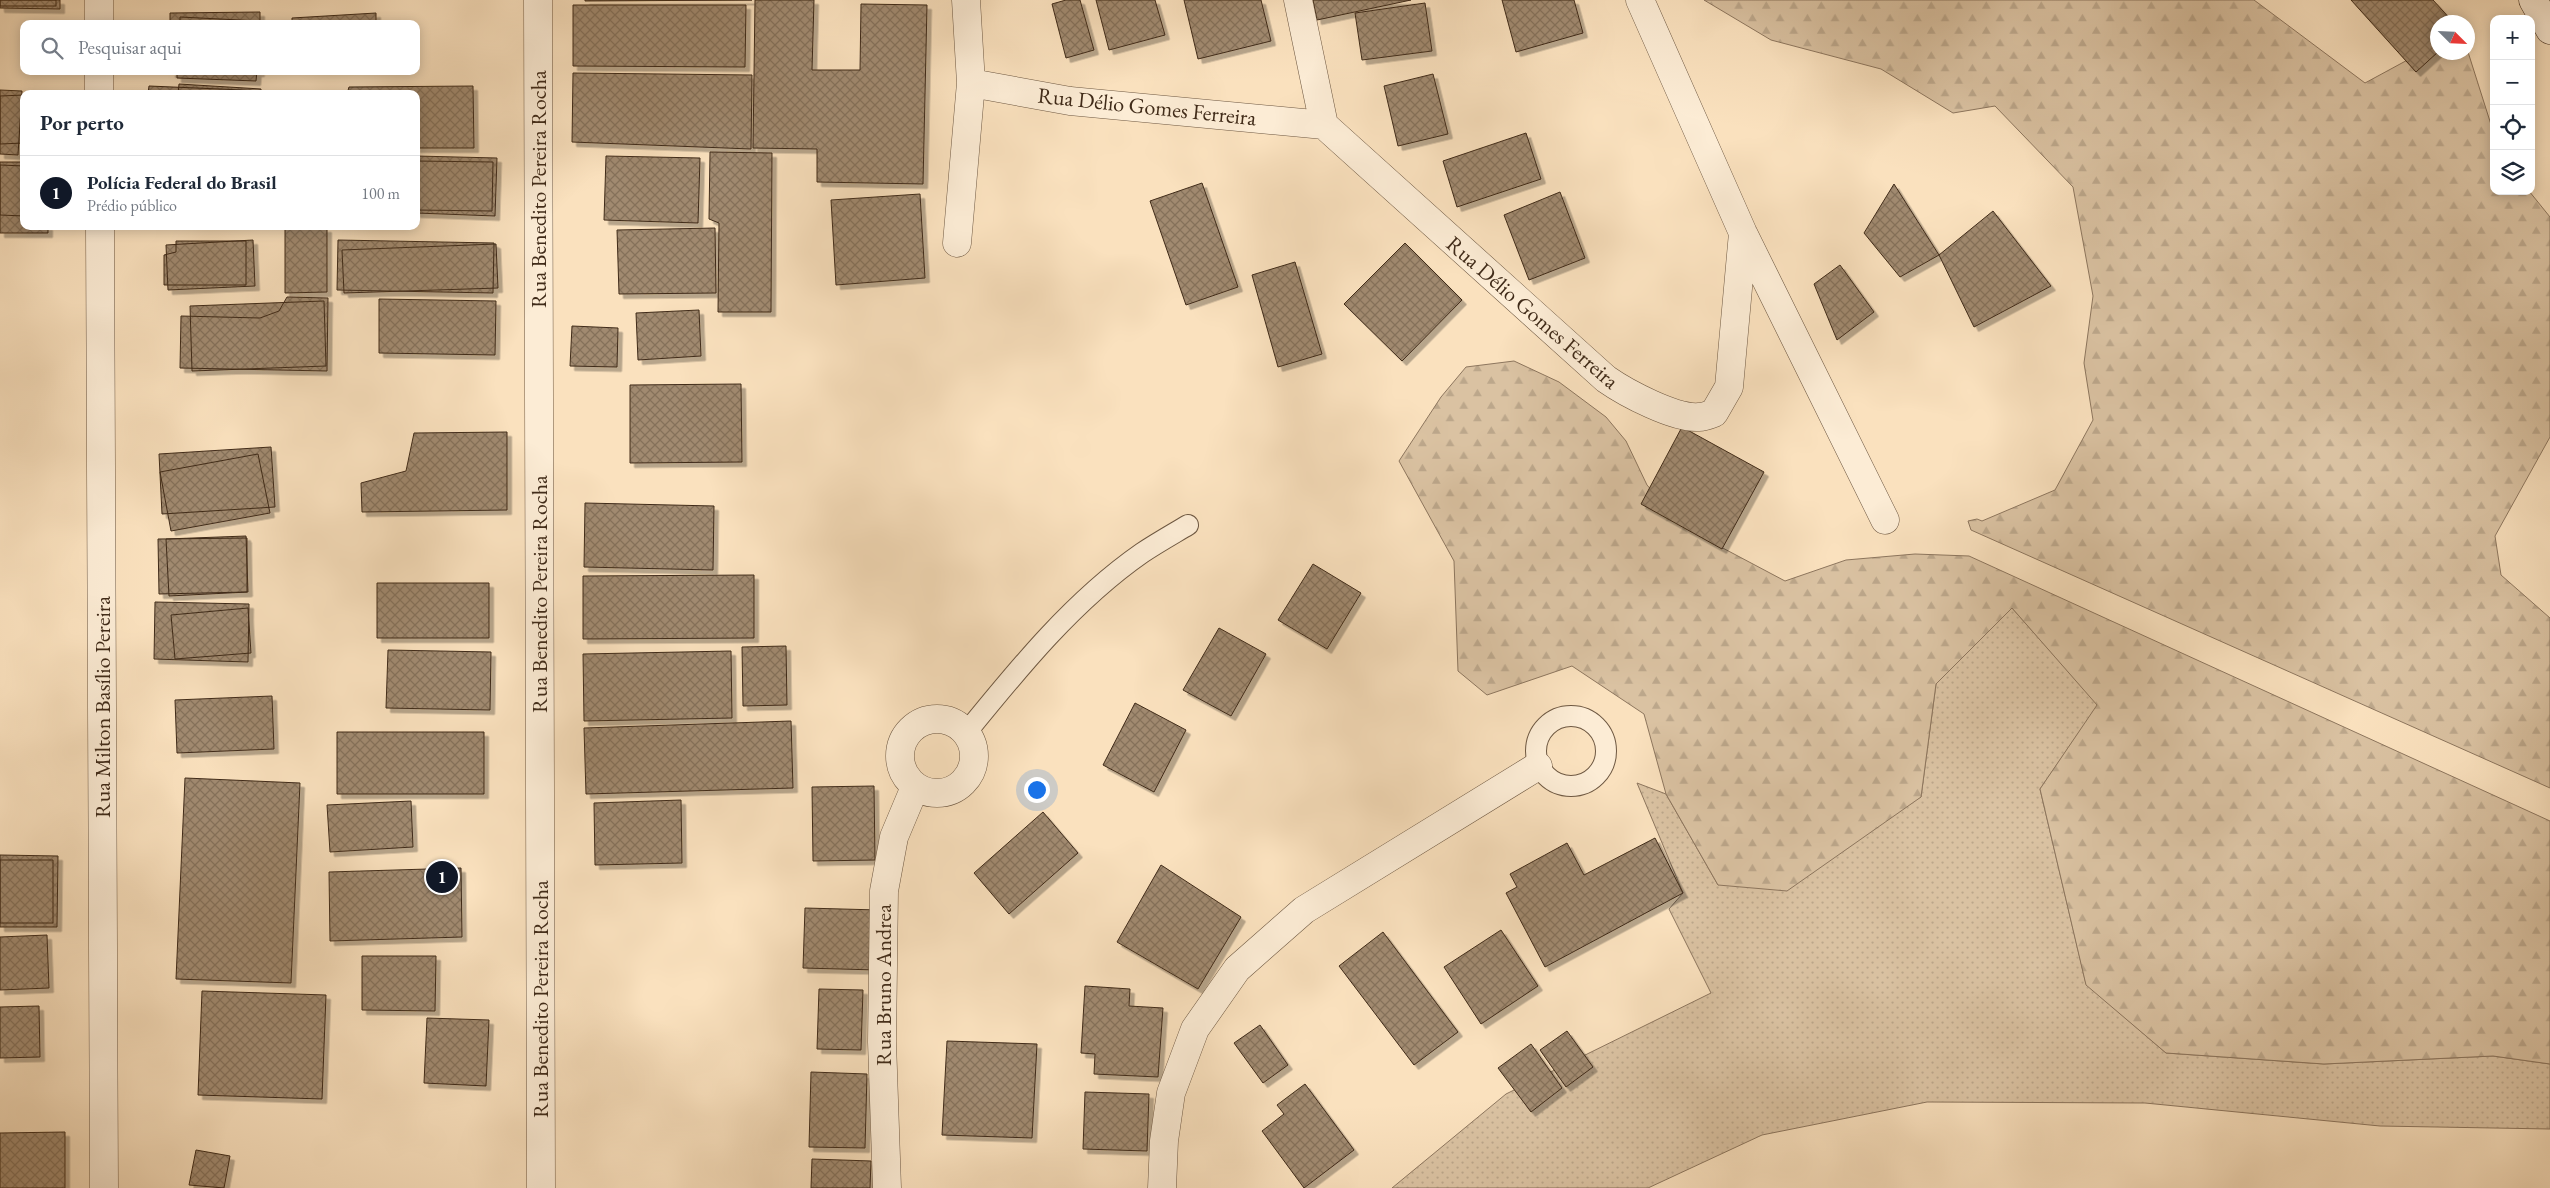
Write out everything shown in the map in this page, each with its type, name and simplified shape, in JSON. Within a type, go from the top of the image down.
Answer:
[{"type":"street","points":[[99,0],[99,20]]},
{"type":"street","name":"Rua Benedito Pereira Rocha","points":[[538,0],[541,1188]]},
{"type":"street","points":[[957,243],[971,83],[966,0]]},
{"type":"street","points":[[1298,0],[1324,125]]},
{"type":"street","points":[[1640,0],[1744,233],[1885,520]]},
{"type":"street","points":[[2533,0],[2550,30]]},
{"type":"street","points":[[99,75],[99,90]]},
{"type":"street","name":"Rua Délio Gomes Ferreira","points":[[971,83],[1070,101],[1324,125],[1606,379],[1624,392],[1684,416],[1699,417],[1714,413],[1729,387],[1744,233]]},
{"type":"street","name":"Rua Milton Basílio Pereira","points":[[100,230],[104,1188]]},
{"type":"street","points":[[940,718],[959,724],[972,740],[975,760],[968,778],[952,790],[933,794],[915,787],[902,772],[899,752],[906,733],[921,721],[940,718]]},
{"type":"street","points":[[1162,1188],[1164,1142],[1171,1093],[1194,1029],[1236,968],[1304,910],[1538,766]]},
{"type":"street","name":"Rua Bruno Andrea","points":[[887,1188],[882,1042],[884,891],[894,837],[915,787]]},
{"type":"lane","points":[[966,733],[1023,663],[1092,594],[1142,553],[1188,525]]},
{"type":"green space","points":[[1704,0],[2254,0],[2365,83],[2430,48],[2430,60],[2471,60],[2490,121],[2490,195],[2532,195],[2550,217],[2550,437],[2495,536],[2501,575],[2550,618],[2550,788],[1971,530],[1968,521],[1977,519],[1982,521],[2055,490],[2093,420],[2084,363],[2093,296],[2073,187],[1995,106],[1953,113],[1881,69],[1771,40]]},
{"type":"green space","points":[[1514,361],[1559,382],[1606,417],[1626,441],[1647,485],[1685,528],[1785,581],[1846,560],[1915,554],[1969,556],[2550,821],[2550,1064],[2493,1056],[2324,1064],[2166,1053],[2086,985],[2040,789],[2097,705],[2012,608],[1936,684],[1921,797],[1787,891],[1718,885],[1666,794],[1644,714],[1572,666],[1487,695],[1458,671],[1454,561],[1399,461],[1441,397],[1466,367]]},
{"type":"green space","points":[[2012,608],[2098,705],[2040,789],[2086,984],[2166,1053],[2324,1064],[2493,1056],[2550,1064],[2550,1129],[2380,1126],[2145,1103],[1927,1102],[1762,1135],[1648,1188],[1392,1188],[1506,1094],[1711,993],[1669,909],[1683,893],[1637,783],[1666,794],[1718,885],[1921,797],[1936,684]]},
{"type":"building","points":[[0,0],[56,0],[56,6],[0,6]]},
{"type":"building","points":[[0,0],[60,0],[60,9],[0,8]]},
{"type":"building","points":[[585,0],[752,0],[585,1]]},
{"type":"building","points":[[755,0],[814,0],[812,70],[860,70],[861,4],[927,5],[923,184],[817,182],[817,149],[753,148]]},
{"type":"building","points":[[1066,0],[1080,0],[1094,50],[1066,58],[1052,4]]},
{"type":"building","points":[[1096,0],[1155,0],[1165,35],[1109,50]]},
{"type":"building","points":[[1184,0],[1261,0],[1271,41],[1198,59]]},
{"type":"building","points":[[1313,0],[1411,0],[1317,20]]},
{"type":"building","points":[[1502,0],[1574,0],[1583,33],[1516,52]]},
{"type":"building","points":[[2351,0],[2433,0],[2447,15],[2430,15],[2430,59],[2416,72]]},
{"type":"building","points":[[1425,3],[1432,51],[1362,60],[1355,13]]},
{"type":"building","points":[[573,5],[746,5],[745,67],[573,66]]},
{"type":"building","points":[[260,12],[260,20],[170,20],[170,13]]},
{"type":"building","points":[[376,13],[376,20],[292,20],[292,18]]},
{"type":"building","points":[[180,17],[239,20],[180,20]]},
{"type":"building","points":[[573,73],[752,75],[751,149],[572,142]]},
{"type":"building","points":[[1433,74],[1448,134],[1398,146],[1384,86]]},
{"type":"building","points":[[177,75],[257,75],[256,81],[177,78]]},
{"type":"building","points":[[179,84],[261,89],[261,90],[178,90]]},
{"type":"building","points":[[149,86],[243,90],[148,90]]},
{"type":"building","points":[[473,86],[474,148],[420,148],[420,90],[348,90],[349,87]]},
{"type":"building","points":[[0,90],[20,91],[18,155],[0,154]]},
{"type":"building","points":[[20,95],[20,143],[0,144],[0,96]]},
{"type":"building","points":[[1526,133],[1541,179],[1457,207],[1443,161]]},
{"type":"building","points":[[710,152],[772,153],[771,312],[718,312],[719,223],[709,219]]},
{"type":"building","points":[[420,156],[497,158],[495,216],[420,213]]},
{"type":"building","points":[[606,156],[700,158],[698,223],[604,220]]},
{"type":"building","points":[[420,161],[493,162],[492,211],[420,210]]},
{"type":"building","points":[[0,162],[20,162],[20,230],[48,230],[48,233],[0,233]]},
{"type":"building","points":[[0,165],[20,166],[20,216],[0,215]]},
{"type":"building","points":[[1202,183],[1238,287],[1186,305],[1150,201]]},
{"type":"building","points":[[1894,184],[1939,255],[1900,277],[1864,233]]},
{"type":"building","points":[[1560,192],[1585,258],[1529,280],[1504,215]]},
{"type":"building","points":[[920,194],[925,278],[836,285],[831,200]]},
{"type":"building","points":[[1993,211],[2051,286],[1974,327],[1939,255]]},
{"type":"building","points":[[715,228],[716,293],[619,294],[617,230]]},
{"type":"building","points":[[285,230],[327,230],[327,292],[285,293]]},
{"type":"building","points":[[253,240],[255,286],[168,290],[166,245]]},
{"type":"building","points":[[338,240],[494,243],[493,293],[337,290]]},
{"type":"building","points":[[176,241],[246,241],[246,285],[164,285],[164,255],[176,252]]},
{"type":"building","points":[[1405,243],[1462,300],[1402,361],[1344,304]]},
{"type":"building","points":[[496,244],[498,288],[344,293],[342,250]]},
{"type":"building","points":[[1295,262],[1322,354],[1278,367],[1252,275]]},
{"type":"building","points":[[1840,265],[1874,312],[1837,340],[1814,284]]},
{"type":"building","points":[[287,297],[328,298],[327,371],[180,368],[181,316],[260,318],[279,311]]},
{"type":"building","points":[[379,299],[496,301],[495,355],[379,353]]},
{"type":"building","points":[[324,301],[326,366],[192,371],[190,306]]},
{"type":"building","points":[[699,310],[701,356],[638,360],[636,313]]},
{"type":"building","points":[[572,326],[618,328],[617,367],[570,366]]},
{"type":"building","points":[[741,384],[742,462],[630,463],[630,385]]},
{"type":"building","points":[[1682,427],[1764,472],[1722,549],[1641,504]]},
{"type":"building","points":[[507,432],[507,510],[362,512],[361,483],[406,471],[414,433]]},
{"type":"building","points":[[271,447],[275,507],[162,514],[159,454]]},
{"type":"building","points":[[258,454],[270,513],[171,531],[160,472]]},
{"type":"building","points":[[585,503],[714,506],[713,570],[584,567]]},
{"type":"building","points":[[246,536],[248,592],[169,596],[166,539]]},
{"type":"building","points":[[247,538],[247,592],[159,594],[158,539]]},
{"type":"building","points":[[1313,564],[1361,593],[1327,649],[1278,620]]},
{"type":"building","points":[[754,575],[754,638],[583,639],[583,576]]},
{"type":"building","points":[[377,583],[489,583],[489,638],[377,638]]},
{"type":"building","points":[[155,602],[249,604],[248,662],[154,659]]},
{"type":"building","points":[[248,608],[251,653],[175,659],[171,615]]},
{"type":"building","points":[[1219,628],[1266,654],[1231,716],[1183,690]]},
{"type":"building","points":[[786,646],[787,705],[743,706],[742,647]]},
{"type":"building","points":[[388,650],[491,652],[490,710],[386,708]]},
{"type":"building","points":[[731,651],[732,718],[584,721],[583,654]]},
{"type":"building","points":[[272,696],[274,749],[177,753],[175,700]]},
{"type":"building","points":[[1135,703],[1186,730],[1154,792],[1103,765]]},
{"type":"building","points":[[791,721],[793,788],[586,794],[584,728]]},
{"type":"building","points":[[337,732],[484,732],[484,794],[337,794]]},
{"type":"building","points":[[185,778],[300,783],[291,983],[176,979]]},
{"type":"building","points":[[874,786],[875,860],[813,861],[812,787]]},
{"type":"building","points":[[681,800],[682,863],[595,865],[594,803]]},
{"type":"building","points":[[411,801],[413,847],[330,852],[327,805]]},
{"type":"building","points":[[1043,812],[1078,853],[1009,914],[974,873]]},
{"type":"building","points":[[1655,838],[1683,893],[1545,967],[1506,893],[1517,887],[1510,874],[1567,843],[1584,875]]},
{"type":"building","points":[[0,855],[58,856],[57,927],[0,927]]},
{"type":"building","points":[[0,860],[53,860],[53,923],[0,923]]},
{"type":"building","points":[[1161,865],[1241,917],[1198,989],[1117,942]]},
{"type":"building","points":[[461,868],[462,937],[330,941],[329,872]]},
{"type":"building","points":[[805,908],[879,910],[877,970],[803,968]]},
{"type":"building","points":[[1501,930],[1538,986],[1481,1024],[1444,967]]},
{"type":"building","points":[[1383,932],[1458,1032],[1414,1065],[1339,966]]},
{"type":"building","points":[[47,935],[49,988],[0,990],[0,937]]},
{"type":"building","points":[[362,956],[436,956],[435,1011],[362,1010]]},
{"type":"building","points":[[1085,986],[1130,989],[1129,1006],[1163,1008],[1158,1077],[1094,1074],[1095,1054],[1081,1053]]},
{"type":"building","points":[[819,989],[863,990],[861,1050],[817,1049]]},
{"type":"building","points":[[202,991],[326,995],[322,1099],[198,1095]]},
{"type":"building","points":[[39,1006],[40,1057],[0,1058],[0,1007]]},
{"type":"building","points":[[427,1018],[489,1020],[486,1086],[424,1083]]},
{"type":"building","points":[[1260,1025],[1288,1065],[1263,1083],[1234,1043]]},
{"type":"building","points":[[1567,1031],[1593,1067],[1566,1087],[1540,1050]]},
{"type":"building","points":[[947,1041],[1037,1044],[1032,1138],[942,1135]]},
{"type":"building","points":[[1531,1044],[1562,1088],[1531,1112],[1498,1068]]},
{"type":"building","points":[[811,1072],[867,1074],[865,1148],[809,1147]]},
{"type":"building","points":[[1305,1084],[1354,1150],[1304,1188],[1262,1131],[1284,1114],[1277,1105]]},
{"type":"building","points":[[1085,1092],[1149,1094],[1147,1151],[1083,1149]]},
{"type":"building","points":[[65,1132],[65,1188],[0,1188],[0,1133]]},
{"type":"building","points":[[196,1150],[230,1156],[224,1188],[189,1185]]},
{"type":"building","points":[[812,1159],[871,1161],[870,1188],[811,1188]]},
{"type":"place","name":"Polícia Federal do Brasil","points":[[442,877]]}]
